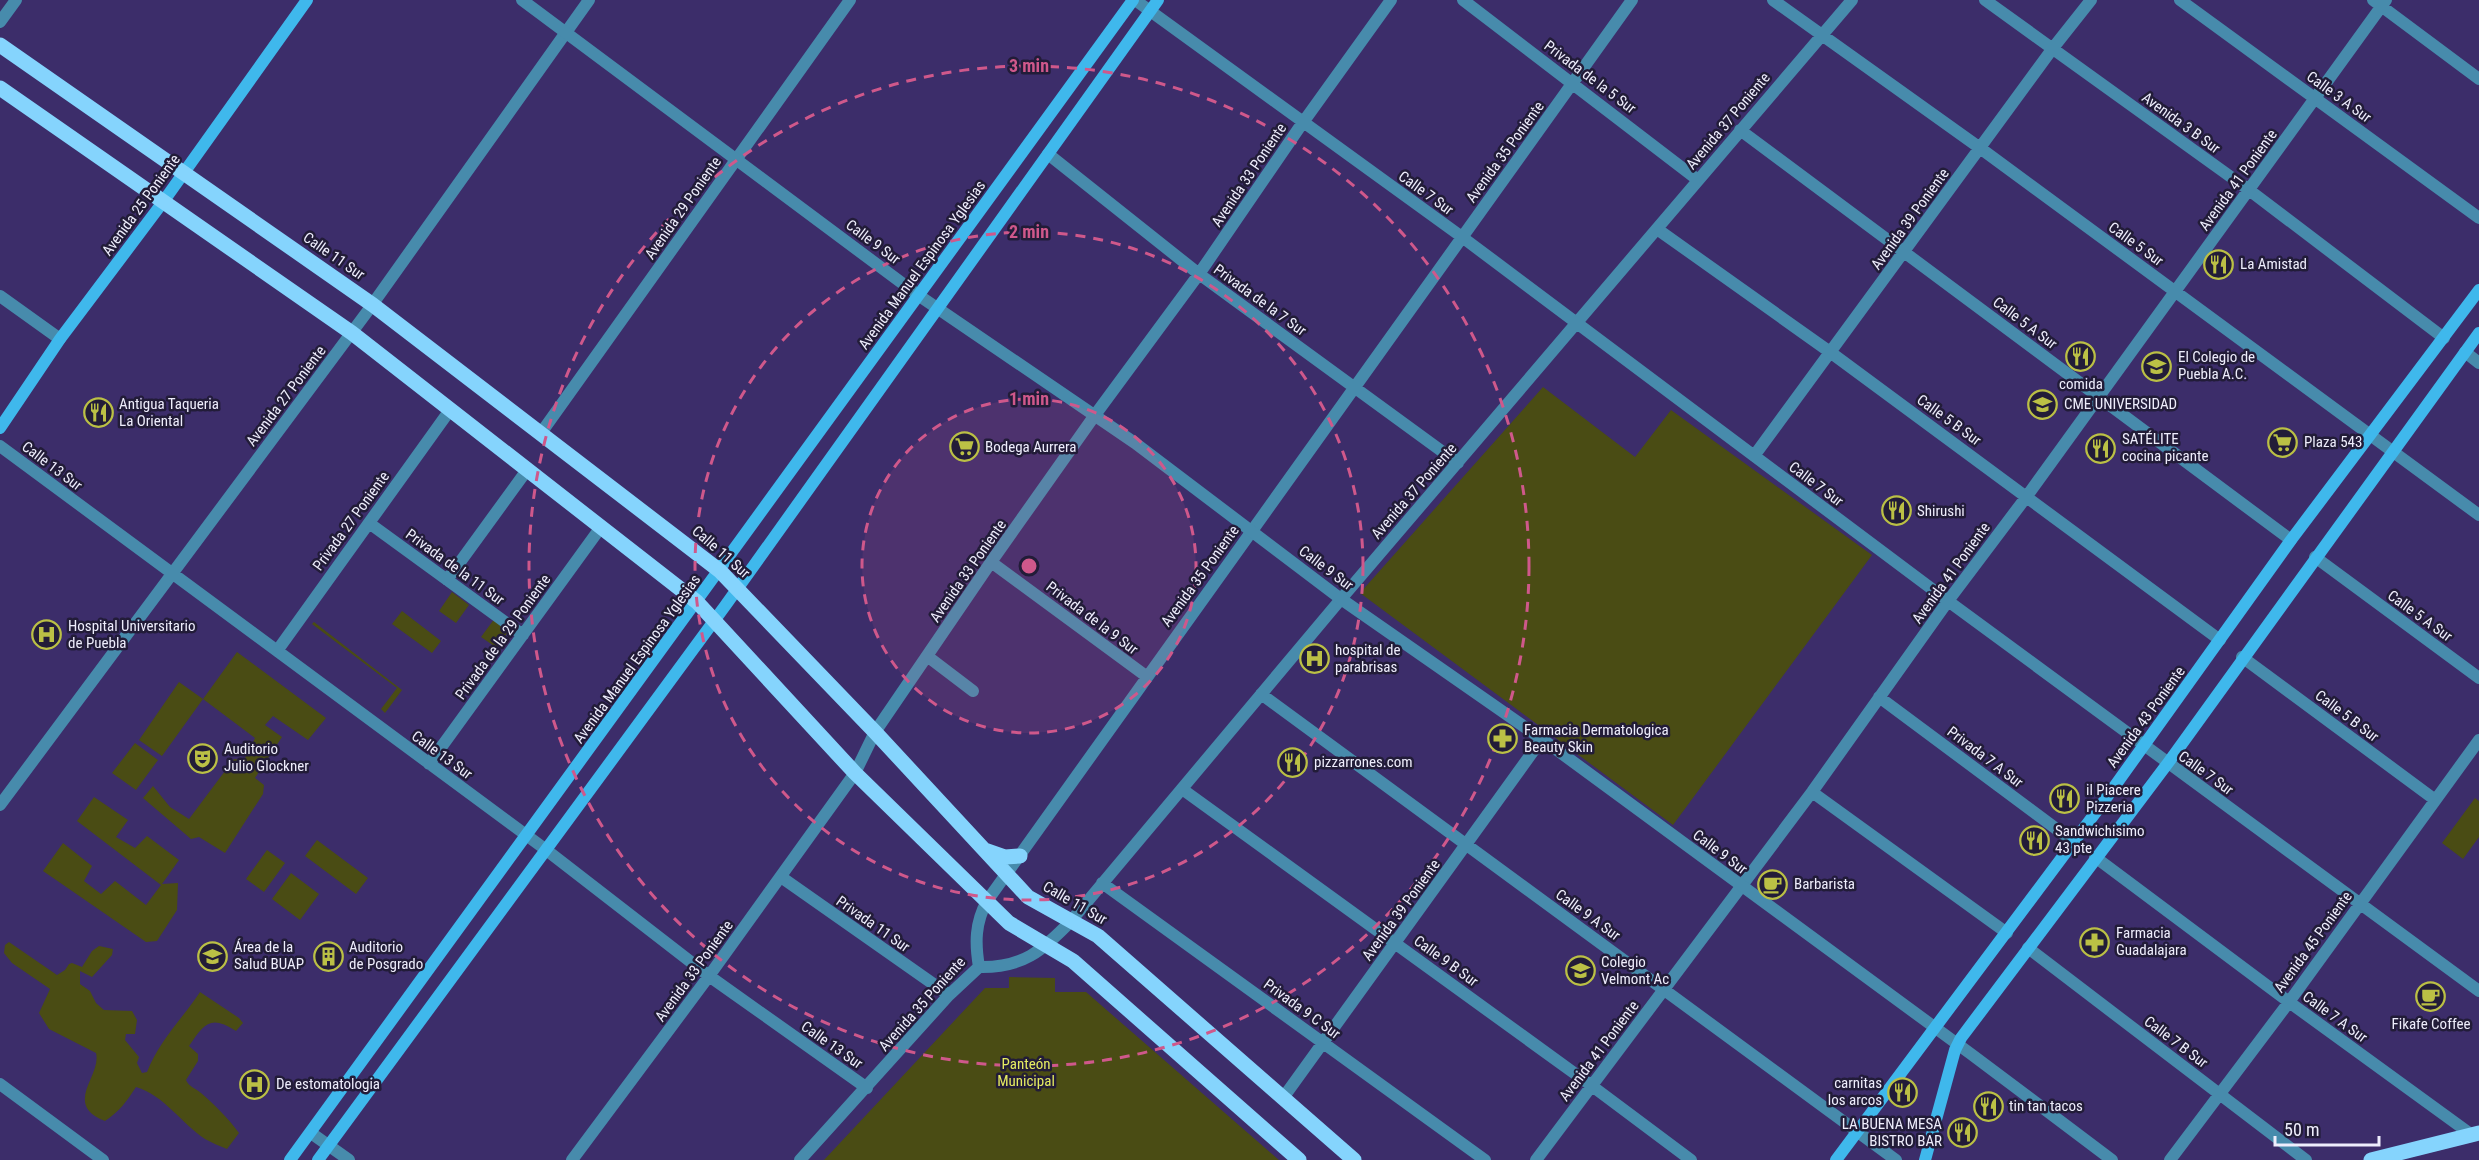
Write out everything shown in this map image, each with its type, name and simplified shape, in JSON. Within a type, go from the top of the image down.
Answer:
[{"type":"main road","name":"Avenida 25 Poniente","points":[[0,428],[60,339],[163,202],[308,0]]},
{"type":"main road","name":"Avenida Manuel Espinosa Yglesias","points":[[290,1160],[1134,0]]},
{"type":"main road","points":[[318,1160],[714,621],[1158,0]]},
{"type":"main road","name":"Calle 11 Sur","points":[[0,45],[373,304],[720,571],[875,732],[1028,897],[1098,936],[1354,1160]]},
{"type":"main road","points":[[0,88],[352,333],[697,602],[855,773],[1009,923],[1073,961],[1299,1160]]},
{"type":"main road","name":"Avenida 43 Poniente","points":[[1836,1160],[2074,842],[2291,540],[2479,290]]},
{"type":"main road","points":[[1925,1160],[1957,1044],[2168,763],[2315,556],[2479,333]]},
{"type":"main road","points":[[983,849],[1005,857],[1020,856]]},
{"type":"main road","points":[[2371,1160],[2476,1134]]},
{"type":"street","points":[[0,22],[16,0]]},
{"type":"street","name":"Calle 9 Sur","points":[[522,0],[937,309],[1095,415],[1341,599],[1542,739],[2112,1160]]},
{"type":"street","name":"Avenida 27 Poniente","points":[[0,805],[352,333],[589,0]]},
{"type":"street","name":"Avenida 29 Poniente","points":[[541,434],[850,0]]},
{"type":"street","name":"Calle 7 Sur","points":[[1134,0],[1462,237],[1948,601],[2479,991]]},
{"type":"street","name":"Avenida 33 Poniente","points":[[572,1160],[709,976],[855,773],[875,732],[991,562],[1199,274],[1303,122],[1391,0]]},
{"type":"street","name":"Privada de la 5 Sur","points":[[1463,0],[1698,180]]},
{"type":"street","name":"Avenida 35 Poniente","points":[[800,1160],[949,995],[979,967],[976,929],[987,901],[1632,0]]},
{"type":"street","name":"Calle 5 Sur","points":[[1773,0],[1820,36],[1980,148],[2479,516]]},
{"type":"street","name":"Avenida 37 Poniente","points":[[979,967],[1010,965],[1024,960],[1047,946],[1071,921],[1341,599],[1852,0]]},
{"type":"street","name":"Avenida 3 B Sur","points":[[1985,0],[2249,190],[2444,338]]},
{"type":"street","name":"Avenida 39 Poniente","points":[[1754,456],[2053,48],[2091,0]]},
{"type":"street","name":"Calle 3 A Sur","points":[[2180,0],[2479,218]]},
{"type":"street","points":[[2380,2],[2479,79]]},
{"type":"street","name":"Avenida 41 Poniente","points":[[1536,1160],[1812,792],[1948,601],[2249,190],[2380,2]]},
{"type":"street","name":"Calle 5 A Sur","points":[[1740,130],[2291,540]]},
{"type":"street","name":"Privada de la 7 Sur","points":[[1048,154],[1199,274],[1458,463]]},
{"type":"street","name":"Calle 5 B Sur","points":[[1656,229],[1830,352],[2220,640]]},
{"type":"street","points":[[0,296],[60,339]]},
{"type":"street","points":[[2465,352],[2479,363]]},
{"type":"street","name":"Privada 27 Poniente","points":[[277,651],[450,410]]},
{"type":"street","name":"Calle 13 Sur","points":[[0,446],[545,849],[709,976],[867,1088]]},
{"type":"street","points":[[447,580],[527,470]]},
{"type":"street","name":"Privada de la 11 Sur","points":[[369,523],[523,635]]},
{"type":"street","name":"Privada de la 29 Poniente","points":[[429,764],[601,527]]},
{"type":"street","name":"Calle 5 A Sur","points":[[2315,556],[2479,678]]},
{"type":"street","name":"Privada de la 9 Sur","points":[[991,562],[1146,676]]},
{"type":"street","points":[[927,656],[973,691]]},
{"type":"street","name":"Calle 5 B Sur","points":[[2242,657],[2434,799]]},
{"type":"street","name":"Calle 9 A Sur","points":[[1261,694],[1896,1160]]},
{"type":"street","name":"Privada 7 A Sur","points":[[1879,697],[2074,842]]},
{"type":"street","name":"Avenida 39 Poniente","points":[[1283,1098],[1542,739]]},
{"type":"street","name":"Avenida 45 Poniente","points":[[2170,1160],[2289,1002],[2479,740]]},
{"type":"street","name":"Calle 9 B Sur","points":[[1182,789],[1691,1160]]},
{"type":"street","points":[[1812,792],[2007,933]]},
{"type":"street","name":"Calle 7 A Sur","points":[[2096,857],[2289,1002],[2476,1134]]},
{"type":"street","name":"Privada 11 Sur","points":[[781,877],[949,995]]},
{"type":"street","name":"Privada 9 C Sur","points":[[1102,883],[1485,1160]]},
{"type":"street","name":"Calle 7 B Sur","points":[[2028,948],[2306,1160]]},
{"type":"street","points":[[0,1084],[103,1160]]},
{"type":"street","points":[[311,1132],[348,1160]]},
{"type":"green space","points":[[1543,387],[1635,457],[1671,410],[1872,555],[1673,825],[1360,593]]},
{"type":"green space","points":[[452,592],[469,605],[456,623],[439,611]]},
{"type":"green space","points":[[402,611],[441,641],[432,653],[392,624]]},
{"type":"green space","points":[[495,618],[510,629],[497,648],[481,637]]},
{"type":"green space","points":[[314,622],[402,690],[385,713],[381,709],[397,688],[312,624]]},
{"type":"green space","points":[[237,652],[326,718],[308,740],[273,716],[265,725],[282,737],[255,778],[264,785],[263,794],[225,853],[199,837],[191,839],[143,798],[153,786],[170,807],[189,819],[234,759],[244,760],[255,738],[203,699]]},
{"type":"green space","points":[[179,682],[203,699],[162,756],[139,740]]},
{"type":"green space","points":[[135,743],[158,760],[136,790],[112,773]]},
{"type":"green space","points":[[94,797],[128,820],[116,837],[135,848],[147,836],[179,860],[162,884],[178,883],[177,910],[157,941],[146,942],[43,871],[63,843],[92,866],[84,881],[101,894],[115,881],[146,905],[161,885],[77,821]]},
{"type":"green space","points":[[2475,798],[2479,801],[2479,837],[2463,859],[2442,843]]},
{"type":"green space","points":[[317,840],[368,878],[356,894],[305,856]]},
{"type":"green space","points":[[267,850],[285,863],[264,892],[246,879]]},
{"type":"green space","points":[[291,873],[319,894],[300,920],[272,899]]},
{"type":"green space","points":[[9,942],[57,975],[72,963],[82,967],[92,951],[99,946],[113,949],[112,955],[92,977],[80,971],[80,984],[90,991],[96,1003],[104,1010],[132,1011],[137,1020],[135,1034],[126,1034],[125,1040],[139,1057],[137,1063],[142,1073],[147,1072],[164,1040],[200,992],[239,1018],[243,1023],[236,1031],[220,1023],[208,1024],[189,1046],[198,1054],[198,1061],[186,1080],[187,1082],[216,1107],[239,1133],[227,1149],[205,1139],[155,1096],[136,1087],[122,1106],[105,1121],[93,1114],[86,1106],[85,1098],[94,1071],[96,1053],[49,1029],[39,1013],[50,989],[12,963],[4,953],[5,945]]},
{"type":"green space","name":"Panteón Municipal","points":[[1009,977],[1055,978],[1055,992],[1086,992],[1279,1160],[824,1160],[985,988],[1009,988]]},
{"type":"place","name":"La Amistad","points":[[2219,264]]},
{"type":"place","name":"comida","points":[[2081,357]]},
{"type":"place","name":"El Colegio de Puebla A.C.","points":[[2157,366]]},
{"type":"place","name":"CME UNIVERSIDAD","points":[[2043,404]]},
{"type":"place","name":"Antigua Taqueria La Oriental","points":[[98,413]]},
{"type":"place","name":"Plaza 543","points":[[2283,442]]},
{"type":"place","name":"Bodega Aurrera","points":[[964,447]]},
{"type":"place","name":"SATÉLITE cocina picante","points":[[2101,448]]},
{"type":"place","name":"Shirushi","points":[[1896,511]]},
{"type":"place","name":"Hospital Universitario de Puebla","points":[[47,635]]},
{"type":"place","name":"hospital de parabrisas","points":[[1314,659]]},
{"type":"place","name":"Farmacia Dermatologica Beauty Skin","points":[[1503,739]]},
{"type":"place","name":"Auditorio Julio Glockner","points":[[203,758]]},
{"type":"place","name":"pizzarrones.com","points":[[1293,762]]},
{"type":"place","name":"il Piacere Pizzeria","points":[[2065,799]]},
{"type":"place","name":"Sandwichisimo 43 pte","points":[[2034,840]]},
{"type":"place","name":"Barbarista","points":[[1773,884]]},
{"type":"place","name":"Farmacia Guadalajara","points":[[2095,942]]},
{"type":"place","name":"Área de la Salud BUAP","points":[[213,956]]},
{"type":"place","name":"Auditorio de Posgrado","points":[[328,956]]},
{"type":"place","name":"Colegio Velmont Ac","points":[[1580,971]]},
{"type":"place","name":"Fikafe Coffee","points":[[2431,997]]},
{"type":"place","name":"De estomatologia","points":[[255,1084]]},
{"type":"place","name":"carnitas los arcos","points":[[1903,1092]]},
{"type":"place","name":"tin tan tacos","points":[[1988,1106]]},
{"type":"place","name":"LA BUENA MESA BISTRO BAR","points":[[1963,1133]]}]
